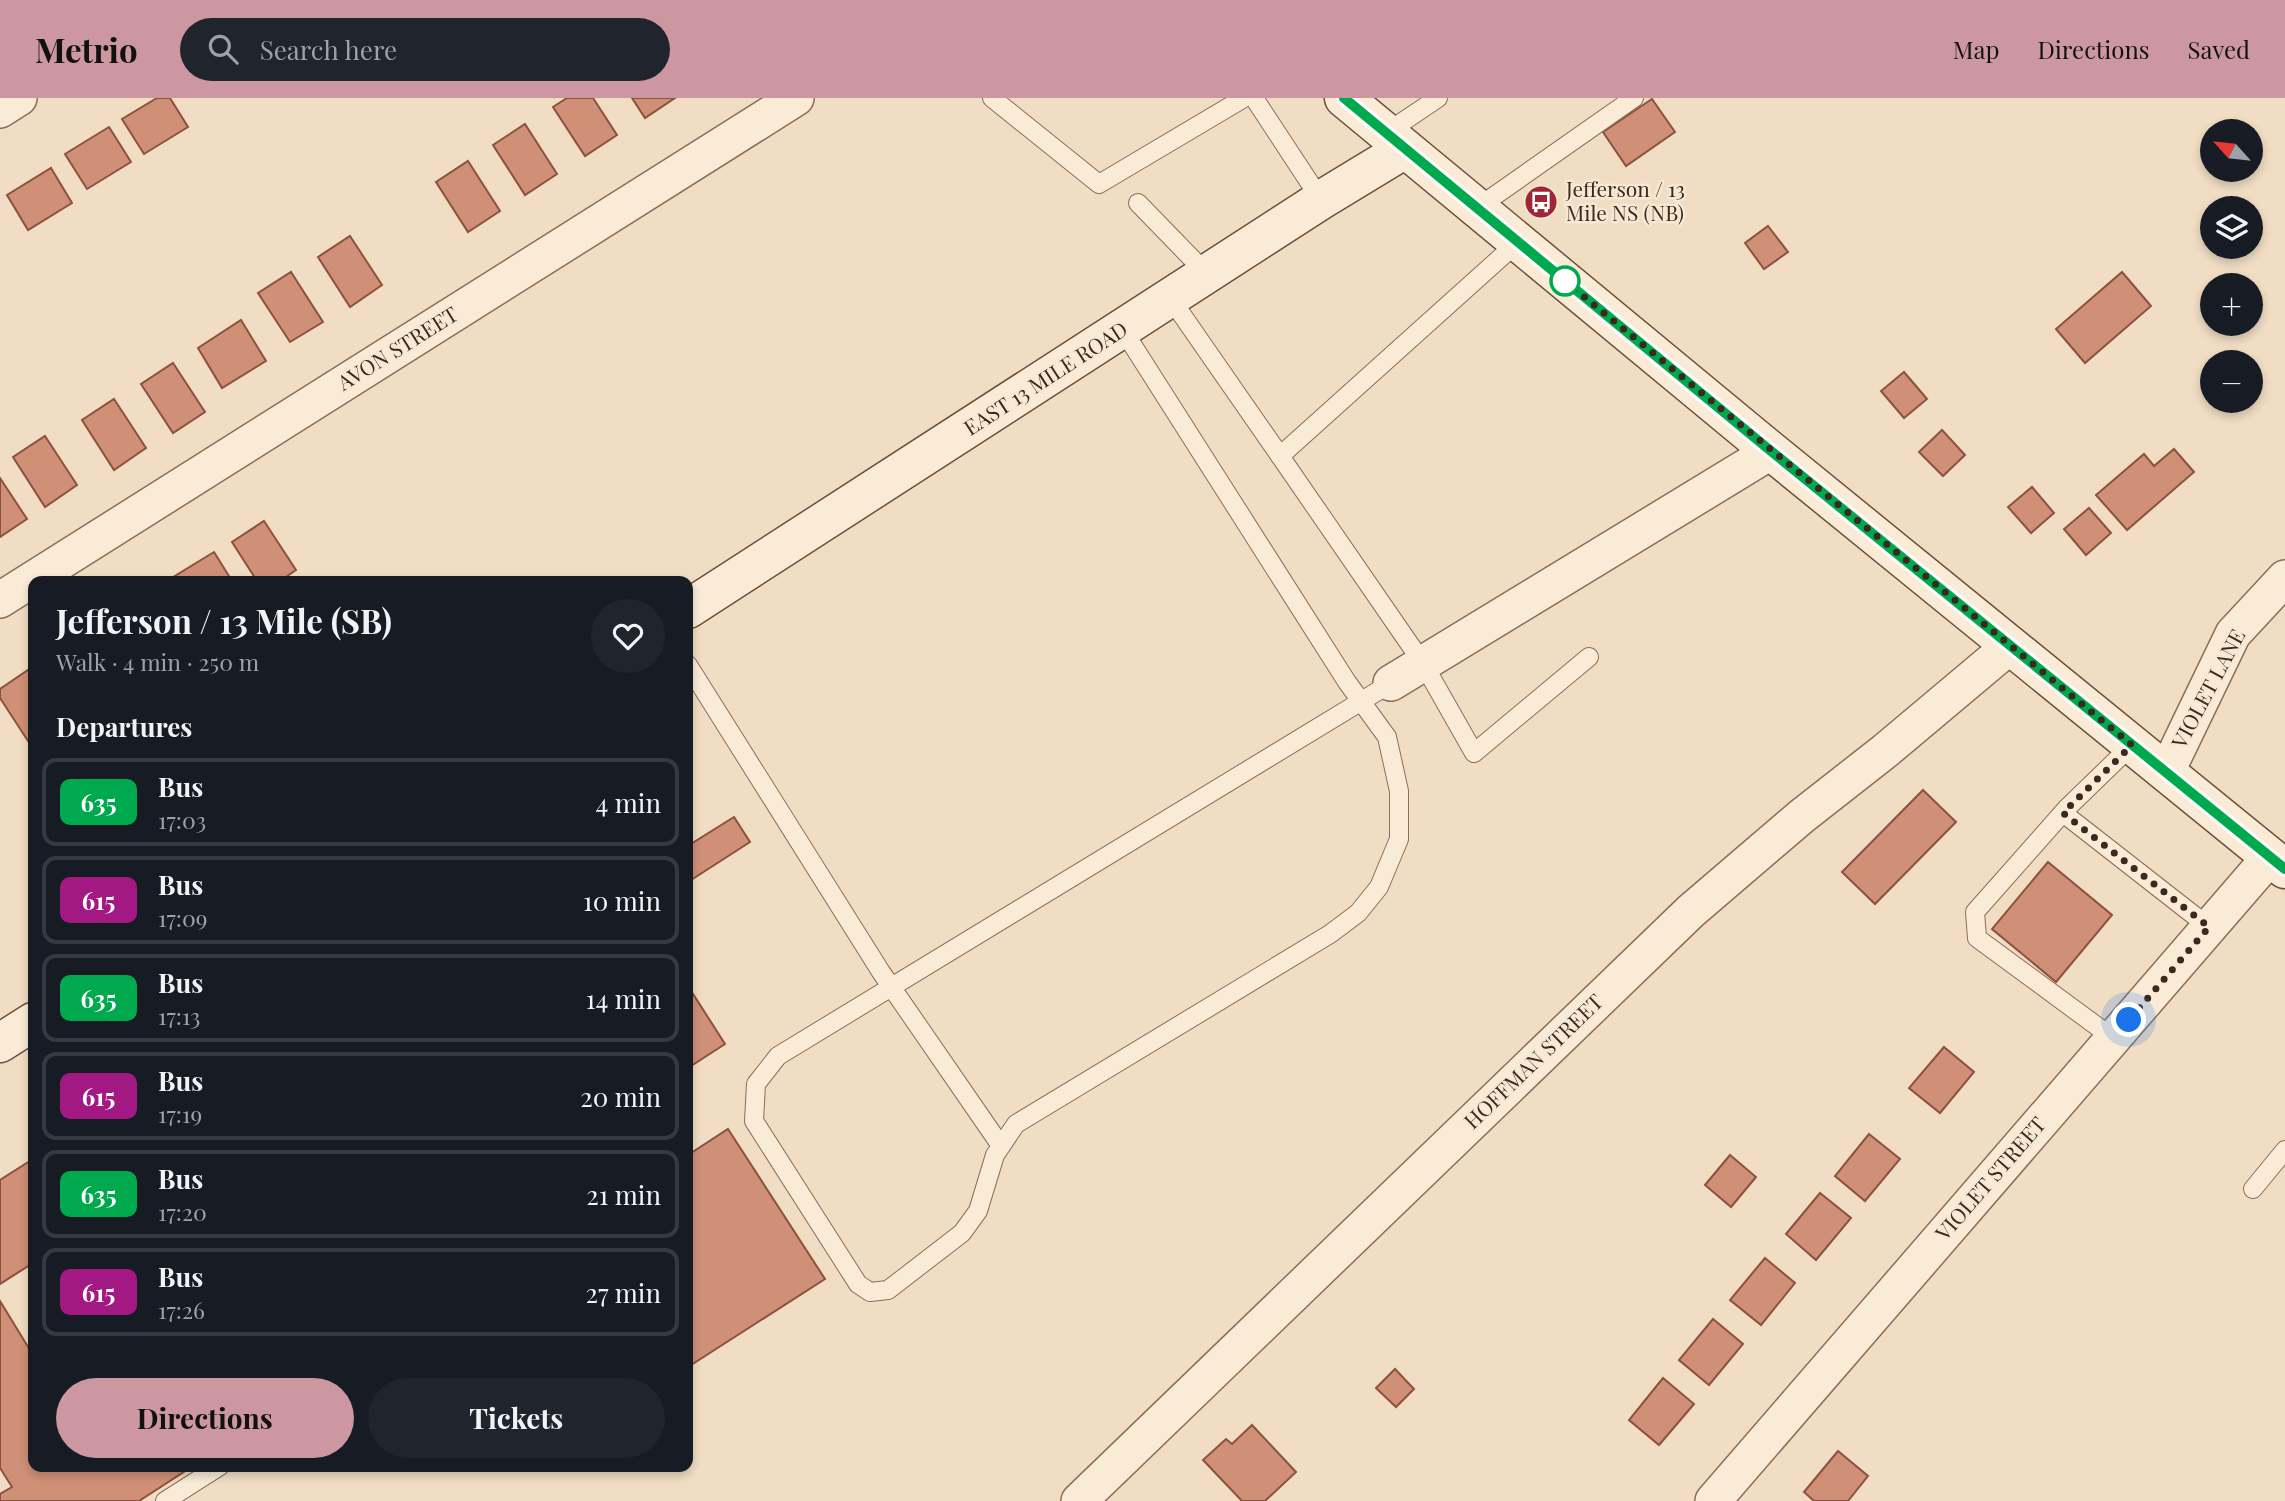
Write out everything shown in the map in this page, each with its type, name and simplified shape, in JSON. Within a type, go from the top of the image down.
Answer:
[{"type":"main road","points":[[1343,98],[2277,863]]},
{"type":"main road","name":"EAST 13 MILE ROAD","points":[[693,606],[1321,200],[1396,141]]},
{"type":"main road","points":[[0,1043],[28,1025]]},
{"type":"street","points":[[0,110],[19,98]]},
{"type":"street","name":"AVON STREET","points":[[38,576],[796,98]]},
{"type":"street","points":[[1391,683],[1772,451]]},
{"type":"street","name":"VIOLET LANE","points":[[2166,773],[2233,634],[2285,578]]},
{"type":"street","name":"AVON STREET","points":[[0,600],[28,582]]},
{"type":"street","name":"HOFFMAN STREET","points":[[1079,1501],[1691,911],[1802,816],[1885,751],[2010,646]]},
{"type":"street","name":"VIOLET STREET","points":[[1713,1501],[2209,927],[2277,863]]},
{"type":"lane","points":[[992,98],[1099,184],[1244,98]]},
{"type":"lane","points":[[1254,98],[1321,200]]},
{"type":"lane","points":[[1396,141],[1438,98]]},
{"type":"lane","points":[[1477,208],[1634,98]]},
{"type":"lane","points":[[1138,203],[1207,274]]},
{"type":"lane","points":[[1280,456],[1518,242]]},
{"type":"lane","points":[[1171,299],[1423,665],[1474,753],[1589,657]]},
{"type":"lane","points":[[1123,330],[1360,702],[1387,737],[1399,791],[1399,839],[1379,887],[1359,913],[1329,934],[1016,1124],[995,1155],[978,1211],[962,1233],[888,1290],[870,1292],[858,1284],[754,1121],[757,1084],[778,1056],[891,986],[1360,702],[1391,683]]},
{"type":"lane","points":[[693,673],[891,986],[1002,1146]]},
{"type":"lane","points":[[2113,1038],[1978,938],[1975,912],[2063,813],[2132,745]]},
{"type":"lane","points":[[2063,813],[2209,927]]},
{"type":"lane","points":[[2253,1189],[2285,1150]]},
{"type":"lane","points":[[165,1501],[211,1472]]},
{"type":"building","points":[[157,98],[170,98],[188,127],[144,154],[122,119]]},
{"type":"building","points":[[567,98],[593,98],[617,135],[585,156],[553,107]]},
{"type":"building","points":[[632,98],[675,98],[645,118]]},
{"type":"building","points":[[1652,99],[1675,132],[1626,166],[1603,132]]},
{"type":"building","points":[[525,124],[557,174],[525,195],[493,145]]},
{"type":"building","points":[[109,127],[131,162],[87,189],[65,154]]},
{"type":"building","points":[[468,161],[500,211],[468,232],[436,182]]},
{"type":"building","points":[[51,168],[72,203],[28,230],[7,195]]},
{"type":"building","points":[[1768,226],[1788,252],[1764,269],[1745,243]]},
{"type":"building","points":[[350,236],[382,285],[350,307],[318,257]]},
{"type":"building","points":[[291,272],[323,322],[290,342],[258,293]]},
{"type":"building","points":[[2122,272],[2151,306],[2085,363],[2056,329]]},
{"type":"building","points":[[241,320],[266,361],[222,388],[198,348]]},
{"type":"building","points":[[173,363],[205,412],[173,433],[141,384]]},
{"type":"building","points":[[1904,372],[1927,399],[1904,418],[1881,391]]},
{"type":"building","points":[[114,399],[146,448],[114,470],[82,420]]},
{"type":"building","points":[[1942,430],[1965,455],[1943,476],[1919,452]]},
{"type":"building","points":[[45,436],[77,485],[45,507],[13,457]]},
{"type":"building","points":[[2174,449],[2194,472],[2127,530],[2096,495],[2144,454],[2154,466]]},
{"type":"building","points":[[0,478],[27,519],[0,537]]},
{"type":"building","points":[[2032,487],[2054,513],[2031,533],[2008,507]]},
{"type":"building","points":[[2089,508],[2111,533],[2086,555],[2064,529]]},
{"type":"building","points":[[264,521],[296,570],[287,576],[254,576],[232,542]]},
{"type":"building","points":[[214,552],[229,576],[175,576]]},
{"type":"building","points":[[28,670],[28,741],[0,698],[0,689]]},
{"type":"building","points":[[1923,790],[1956,822],[1875,904],[1842,872]]},
{"type":"building","points":[[734,817],[750,842],[693,879],[693,843]]},
{"type":"building","points":[[2048,862],[2112,915],[2056,982],[1992,929]]},
{"type":"building","points":[[693,994],[725,1044],[693,1065]]},
{"type":"building","points":[[1944,1047],[1974,1072],[1940,1113],[1909,1088]]},
{"type":"building","points":[[728,1129],[825,1279],[693,1364],[693,1152]]},
{"type":"building","points":[[1869,1134],[1900,1159],[1865,1201],[1835,1176]]},
{"type":"building","points":[[1730,1155],[1756,1177],[1731,1207],[1705,1185]]},
{"type":"building","points":[[28,1162],[28,1266],[0,1284],[0,1180]]},
{"type":"building","points":[[1820,1193],[1851,1218],[1816,1260],[1786,1234]]},
{"type":"building","points":[[1765,1258],[1795,1283],[1761,1325],[1730,1300]]},
{"type":"building","points":[[0,1301],[28,1347],[28,1472],[184,1472],[139,1501],[0,1501],[0,1494],[12,1487],[0,1468]]},
{"type":"building","points":[[1713,1319],[1743,1344],[1709,1385],[1679,1360]]},
{"type":"building","points":[[1395,1369],[1414,1389],[1396,1407],[1376,1388]]},
{"type":"building","points":[[1663,1378],[1694,1404],[1659,1445],[1629,1420]]},
{"type":"building","points":[[1252,1425],[1296,1472],[1265,1501],[1242,1501],[1203,1460],[1226,1439],[1232,1444]]},
{"type":"building","points":[[1838,1451],[1868,1476],[1848,1501],[1814,1501],[1804,1492]]},
{"type":"bus line","name":"635","points":[[1344,98],[1766,447],[2285,869]]},
{"type":"place","name":"Jefferson / 13 Mile NS (NB)","points":[[1541,202]]},
{"type":"route","points":[[1565,281],[2132,745],[2063,813],[2209,927],[2129,1020]]}]
